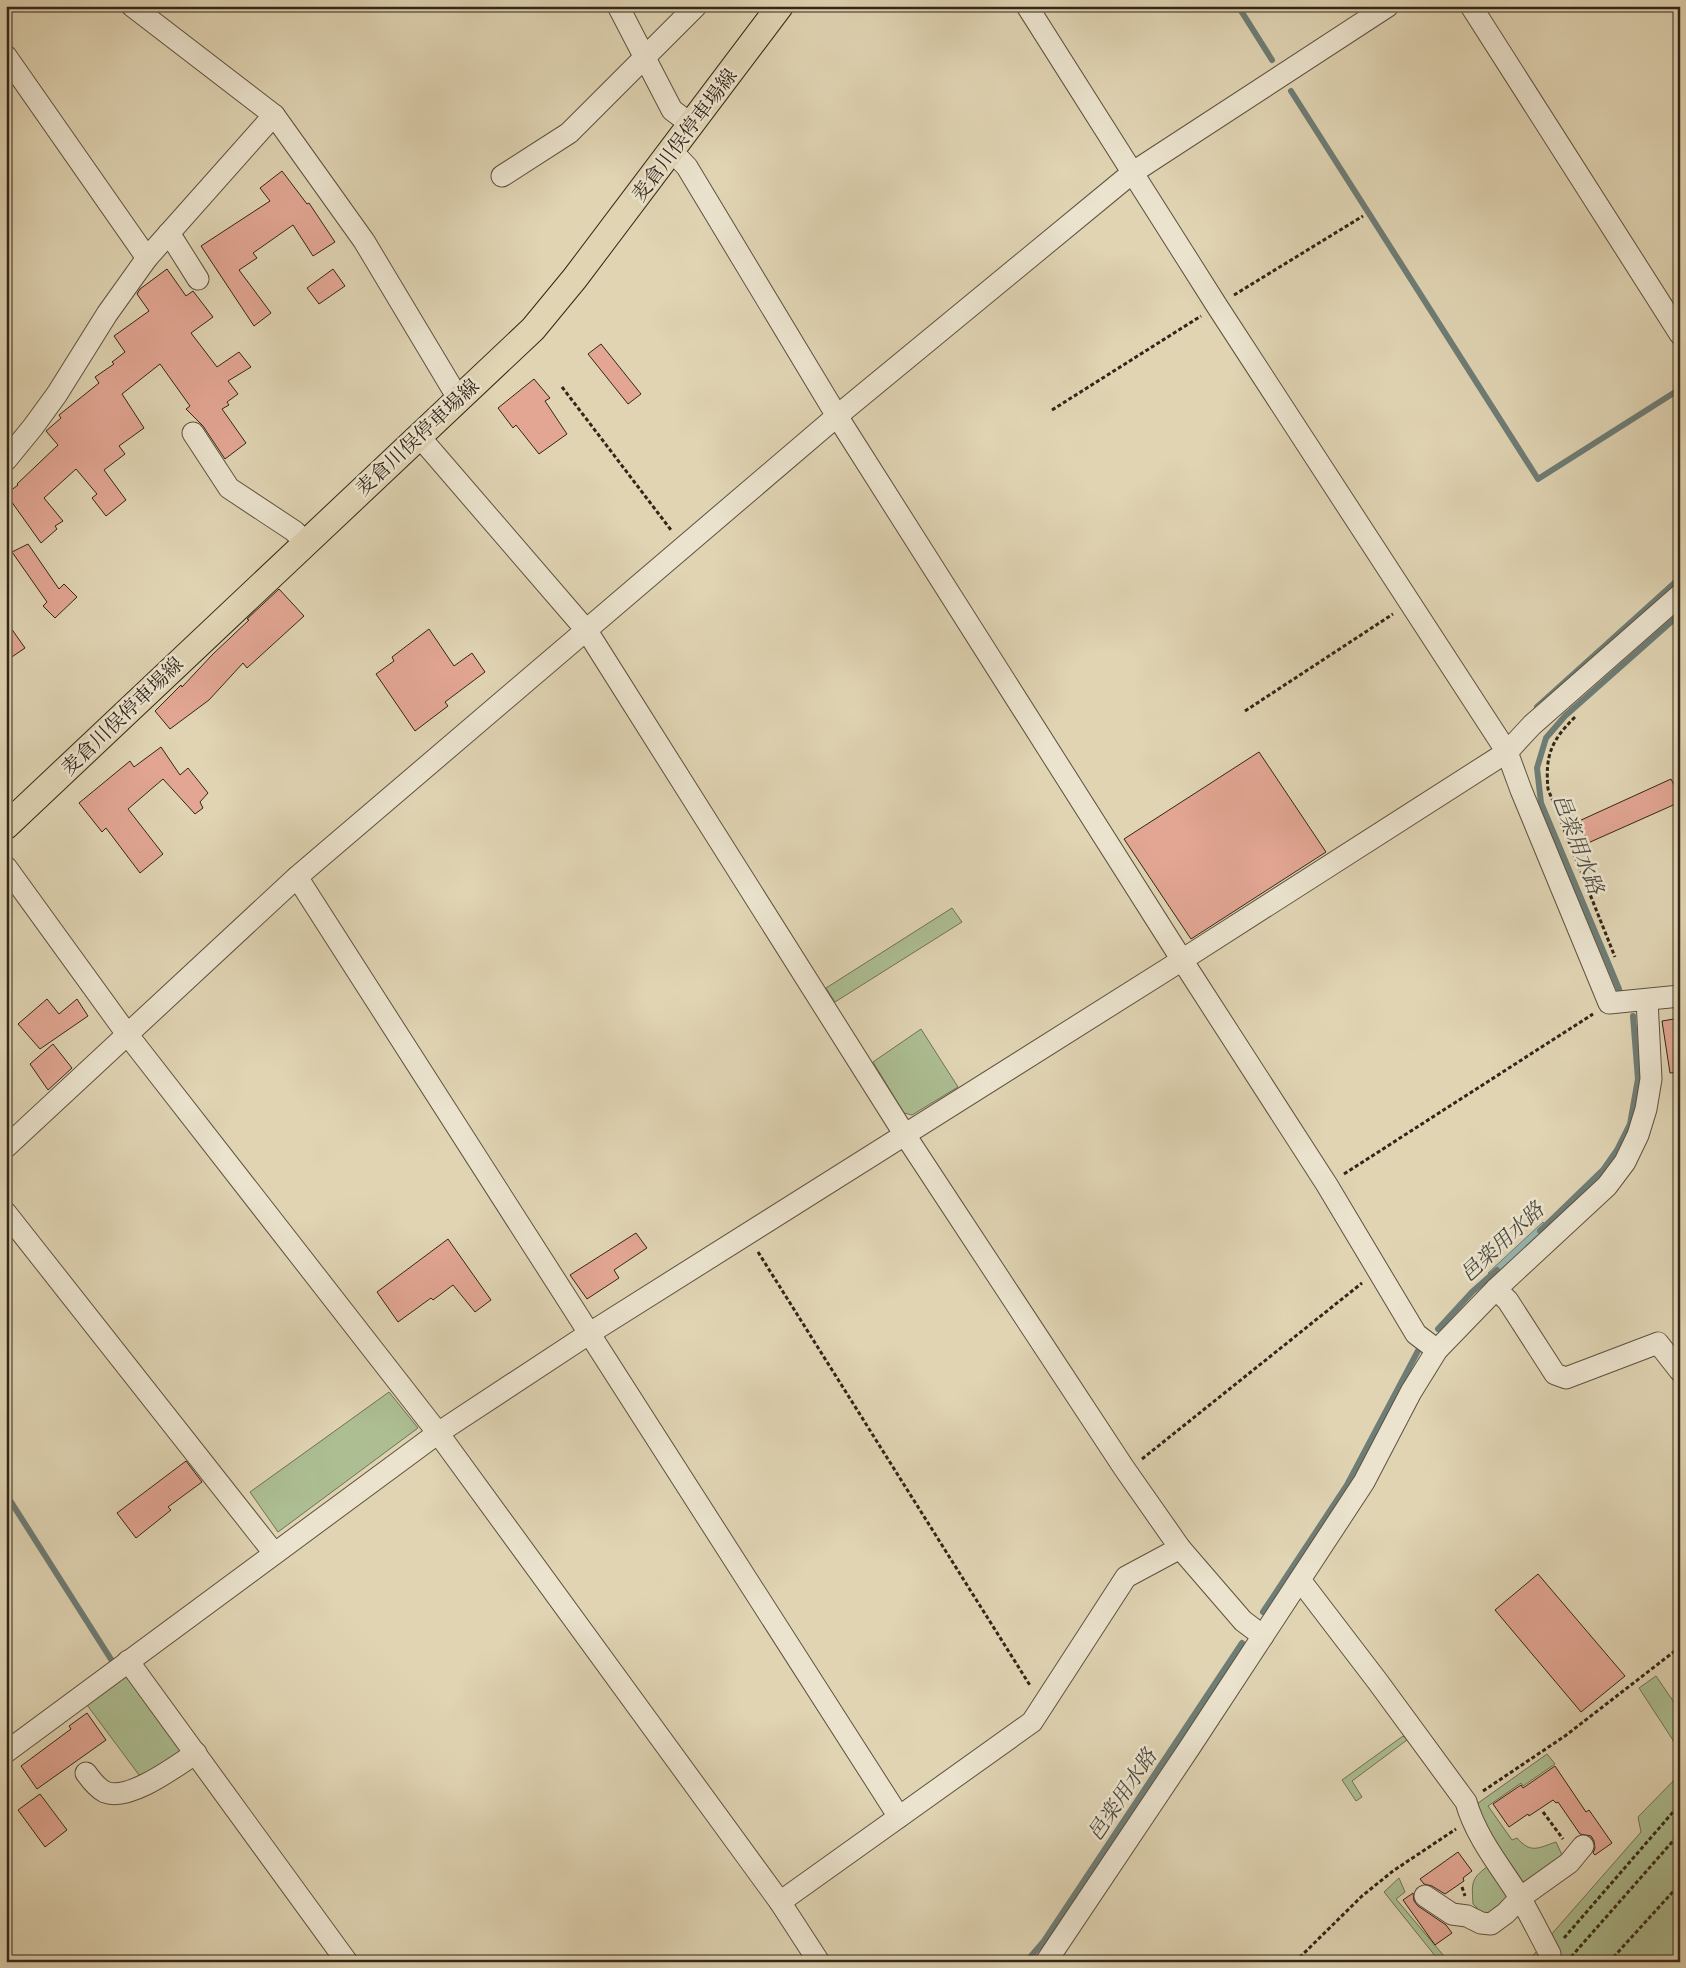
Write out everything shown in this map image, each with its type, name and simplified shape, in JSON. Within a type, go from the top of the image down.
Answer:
[{"type":"main road","name":"麦倉川俣停車場線","points":[[6,826],[418,435],[533,329],[575,278],[692,125],[780,6]]},
{"type":"street","points":[[132,6],[274,115],[364,240],[458,398]]},
{"type":"street","points":[[618,6],[672,110],[692,125]]},
{"type":"street","points":[[502,176],[569,133],[696,6]]},
{"type":"street","points":[[1027,6],[1217,306],[1507,752],[1609,1004],[1680,996]]},
{"type":"street","points":[[6,1146],[297,877],[838,416],[1132,173],[1388,6]]},
{"type":"street","points":[[1471,6],[1680,334]]},
{"type":"street","points":[[6,56],[148,258]]},
{"type":"street","points":[[6,460],[42,414],[107,314],[148,258],[274,115]]},
{"type":"street","points":[[672,151],[687,167],[838,416],[1326,1185],[1416,1334],[1437,1350]]},
{"type":"street","points":[[169,233],[198,279]]},
{"type":"street","points":[[193,433],[228,488],[294,531],[306,542]]},
{"type":"street","points":[[418,435],[587,631],[906,1135],[1126,1472],[1180,1548],[1243,1621],[1262,1636]]},
{"type":"street","points":[[6,1752],[438,1433],[590,1333],[906,1135],[1507,752],[1532,724],[1680,594]]},
{"type":"street","points":[[6,867],[127,1034],[438,1433],[780,1902],[819,1962]]},
{"type":"street","points":[[297,877],[899,1817]]},
{"type":"street","points":[[1047,1961],[1364,1482],[1411,1392],[1437,1350],[1496,1289],[1607,1186],[1625,1162],[1638,1135],[1646,1109],[1651,1079],[1647,1000]]},
{"type":"street","points":[[6,1212],[274,1553]]},
{"type":"street","points":[[1496,1289],[1508,1301],[1555,1374],[1566,1378],[1658,1343],[1680,1371]]},
{"type":"street","points":[[780,1902],[1032,1722],[1126,1577],[1180,1548]]},
{"type":"street","points":[[1300,1580],[1378,1682],[1468,1810],[1520,1898],[1559,1958]]},
{"type":"street","points":[[128,1661],[348,1962]]},
{"type":"street","points":[[86,1773],[105,1792],[117,1794],[151,1783],[196,1753]]},
{"type":"street","points":[[1425,1896],[1452,1914],[1468,1916],[1481,1923],[1491,1924],[1506,1913],[1520,1898],[1569,1863],[1579,1850]]},
{"type":"path","points":[[1052,410],[1363,216]]},
{"type":"path","points":[[562,387],[684,548]]},
{"type":"path","points":[[1245,711],[1410,603]]},
{"type":"path","points":[[1576,716],[1552,745],[1546,772],[1548,789],[1617,964]]},
{"type":"path","points":[[1326,1185],[1609,1004]]},
{"type":"path","points":[[747,1235],[1042,1706]]},
{"type":"path","points":[[1126,1472],[1378,1270]]},
{"type":"path","points":[[1295,1962],[1362,1896],[1468,1810],[1680,1647]]},
{"type":"path","points":[[1559,1958],[1642,1846],[1680,1804]]},
{"type":"path","points":[[1543,1812],[1579,1850]]},
{"type":"path","points":[[1559,1958],[1680,1833]]},
{"type":"path","points":[[1609,1962],[1680,1884]]},
{"type":"green space","points":[[952,908],[962,922],[835,1002],[826,988]]},
{"type":"green space","points":[[921,1029],[958,1087],[912,1115],[904,1113],[873,1062]]},
{"type":"green space","points":[[389,1392],[418,1428],[278,1532],[250,1492]]},
{"type":"green space","points":[[128,1675],[187,1747],[142,1779],[87,1705]]},
{"type":"green space","points":[[1656,1676],[1680,1711],[1680,1751],[1639,1688]]},
{"type":"green space","points":[[1403,1736],[1407,1740],[1352,1781],[1362,1797],[1356,1801],[1342,1780]]},
{"type":"green space","points":[[1547,1754],[1555,1764],[1523,1786],[1521,1783],[1488,1806],[1512,1840],[1517,1838],[1531,1848],[1556,1842],[1563,1857],[1526,1884],[1519,1879],[1476,1813],[1474,1806]]},
{"type":"green space","points":[[1680,1774],[1680,1962],[1524,1962],[1529,1960],[1641,1832],[1638,1817]]},
{"type":"green space","points":[[1487,1867],[1510,1898],[1485,1916],[1473,1904],[1473,1883],[1481,1871]]},
{"type":"green space","points":[[1399,1878],[1405,1892],[1396,1899],[1449,1962],[1440,1962],[1384,1892]]},
{"type":"water","points":[[1543,1222],[1549,1228],[1494,1279],[1488,1273]]},
{"type":"building","points":[[282,171],[307,204],[309,203],[335,242],[313,256],[293,225],[253,253],[257,258],[239,270],[271,313],[254,326],[201,246],[270,201],[260,188]]},
{"type":"building","points":[[167,269],[186,296],[193,291],[213,317],[191,333],[217,367],[239,352],[251,367],[228,381],[238,394],[227,402],[229,405],[222,409],[246,443],[225,459],[203,426],[186,409],[190,406],[160,364],[122,394],[144,428],[119,446],[125,454],[104,470],[126,500],[106,516],[92,498],[97,494],[76,469],[44,498],[63,521],[55,526],[57,529],[41,543],[6,494],[18,485],[58,445],[46,431],[61,418],[59,415],[99,383],[95,377],[114,364],[112,362],[125,352],[114,336],[149,311],[137,294],[140,289]]},
{"type":"building","points":[[333,269],[345,286],[319,304],[307,288]]},
{"type":"building","points":[[601,344],[641,394],[628,404],[588,354]]},
{"type":"building","points":[[534,379],[550,398],[545,401],[567,434],[539,454],[516,425],[513,428],[498,408]]},
{"type":"building","points":[[28,544],[59,589],[64,584],[77,597],[55,618],[43,606],[47,602],[12,552]]},
{"type":"building","points":[[279,589],[304,616],[247,668],[243,663],[209,700],[170,729],[155,711],[181,685],[182,687],[249,620],[247,619]]},
{"type":"building","points":[[6,621],[25,648],[6,661]]},
{"type":"building","points":[[429,629],[454,666],[472,653],[485,672],[445,702],[448,706],[415,731],[376,674],[394,661],[392,657]]},
{"type":"building","points":[[161,747],[180,775],[188,768],[208,793],[200,802],[203,808],[195,814],[163,779],[128,809],[163,854],[140,873],[106,828],[102,832],[79,803],[130,761],[134,767]]},
{"type":"building","points":[[1259,752],[1326,852],[1191,939],[1124,839]]},
{"type":"building","points":[[1671,779],[1680,796],[1680,802],[1588,843],[1579,821]]},
{"type":"building","points":[[47,999],[59,1014],[77,999],[88,1016],[40,1049],[18,1024]]},
{"type":"building","points":[[1680,1018],[1680,1072],[1670,1073],[1662,1021]]},
{"type":"building","points":[[53,1044],[72,1068],[48,1090],[30,1064]]},
{"type":"building","points":[[636,1233],[647,1248],[614,1270],[619,1278],[587,1299],[570,1275]]},
{"type":"building","points":[[448,1239],[491,1300],[475,1312],[453,1285],[398,1322],[377,1292]]},
{"type":"building","points":[[186,1461],[202,1482],[168,1507],[171,1510],[136,1538],[117,1513]]},
{"type":"building","points":[[1538,1574],[1625,1676],[1581,1712],[1495,1610]]},
{"type":"building","points":[[87,1713],[106,1740],[37,1789],[21,1766],[71,1729],[69,1726]]},
{"type":"building","points":[[1555,1766],[1586,1812],[1589,1810],[1612,1843],[1595,1855],[1593,1853],[1595,1848],[1594,1841],[1591,1836],[1580,1834],[1558,1802],[1556,1803],[1553,1800],[1509,1827],[1493,1804],[1521,1785],[1523,1788]]},
{"type":"building","points":[[40,1794],[67,1830],[45,1847],[18,1810]]},
{"type":"building","points":[[1458,1852],[1472,1871],[1463,1878],[1464,1881],[1445,1894],[1432,1886],[1424,1884],[1420,1879]]},
{"type":"building","points":[[1413,1893],[1414,1901],[1418,1906],[1446,1925],[1452,1933],[1435,1945],[1403,1900]]},
{"type":"waterway","points":[[1238,6],[1272,60]]},
{"type":"waterway","points":[[1291,91],[1538,479],[1680,389]]},
{"type":"waterway","points":[[1537,707],[1680,578]]},
{"type":"waterway","name":"邑楽用水路","points":[[1619,989],[1541,803],[1537,768],[1546,738],[1565,716],[1680,614]]},
{"type":"waterway","name":"邑楽用水路","points":[[1540,1231],[1603,1170],[1617,1150],[1630,1124],[1638,1079],[1633,1016]]},
{"type":"waterway","name":"邑楽用水路","points":[[1438,1329],[1472,1292],[1497,1270]]},
{"type":"waterway","name":"邑楽用水路","points":[[1263,1612],[1347,1485],[1419,1349]]},
{"type":"waterway","points":[[6,1494],[114,1664]]},
{"type":"waterway","name":"邑楽用水路","points":[[1026,1962],[1044,1941],[1242,1643]]}]
